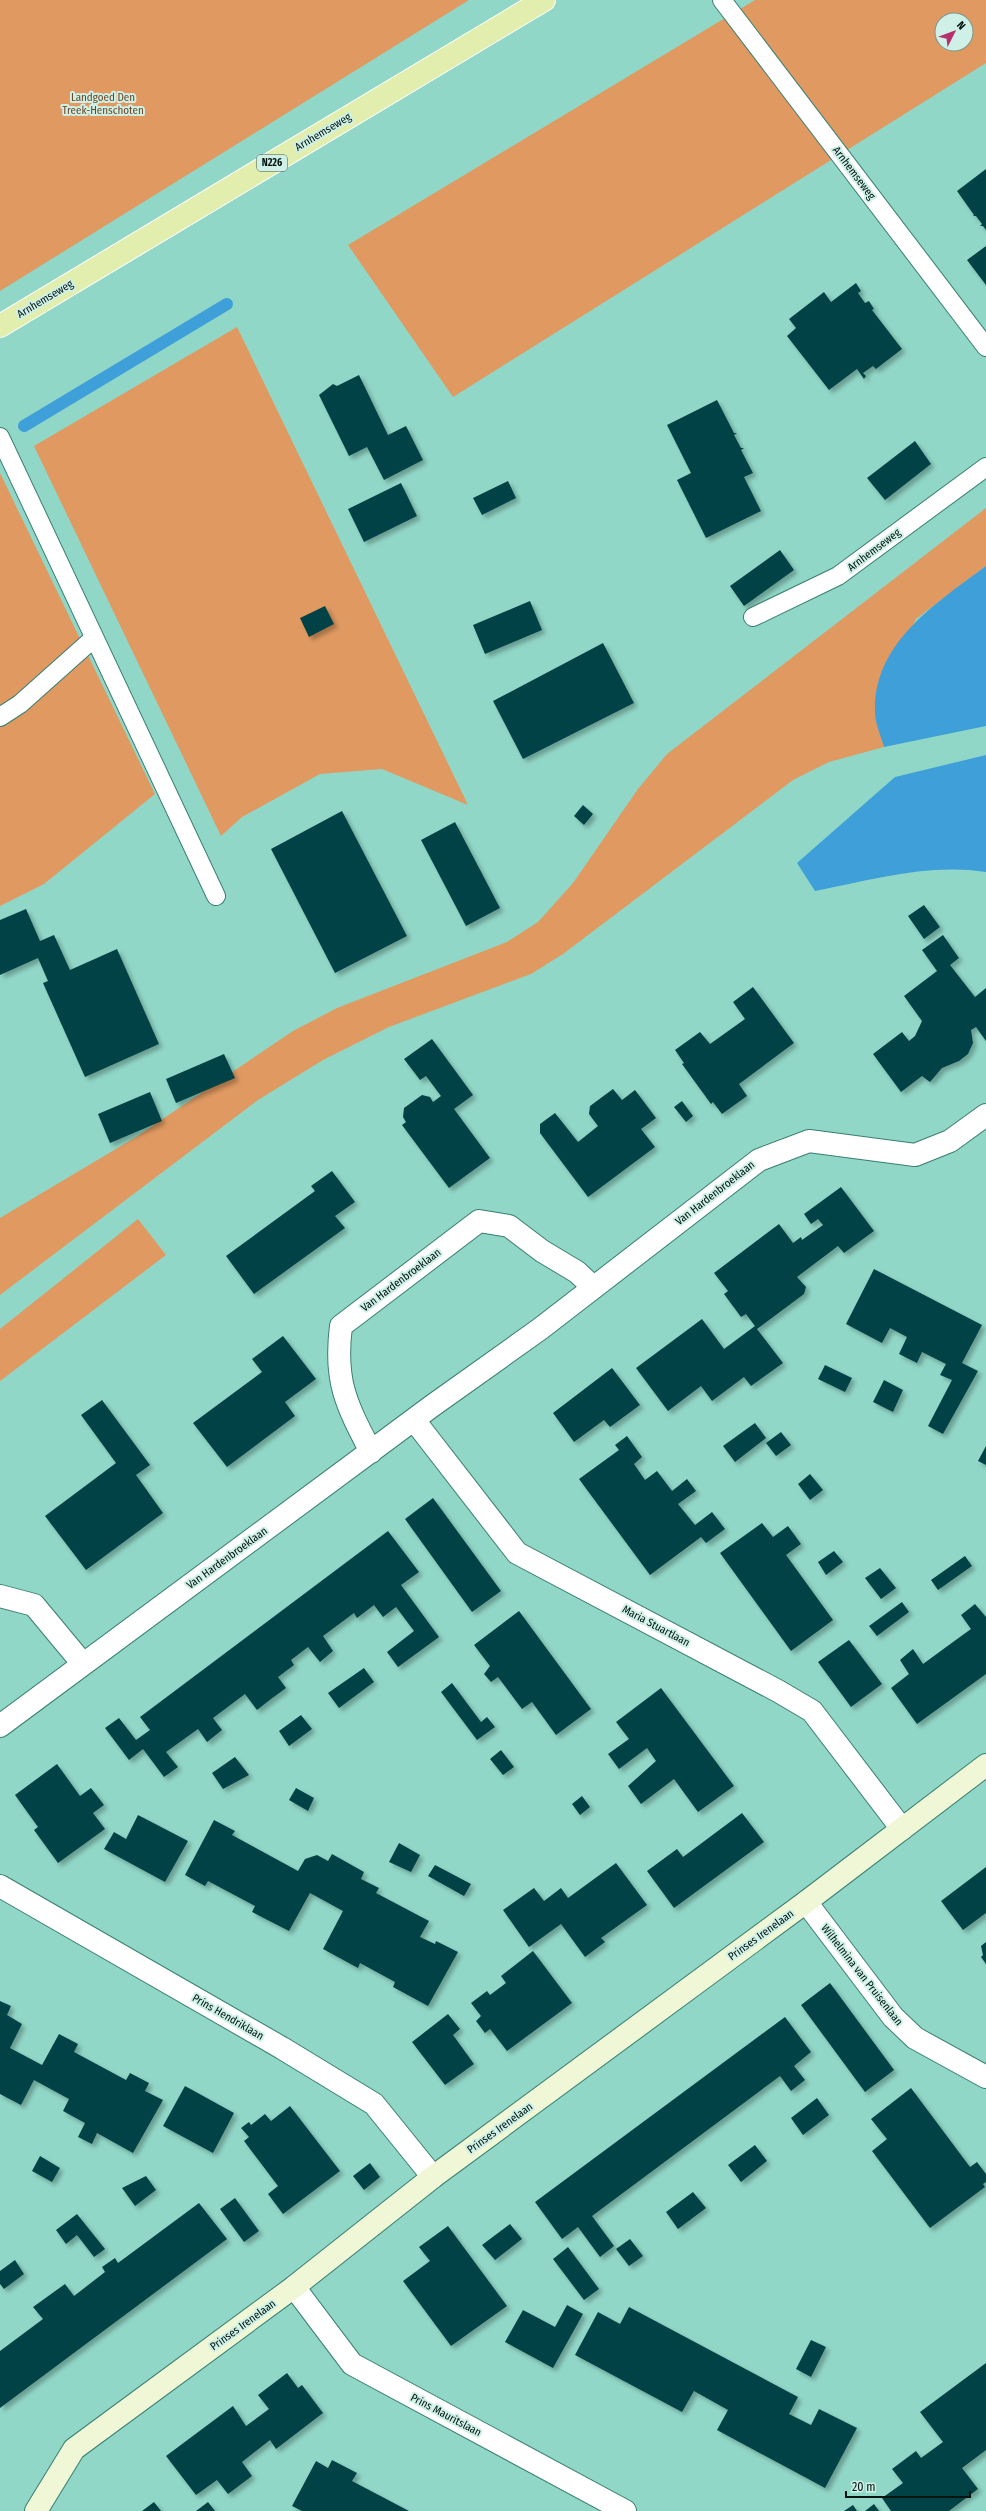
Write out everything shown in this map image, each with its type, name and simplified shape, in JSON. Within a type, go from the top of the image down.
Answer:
[{"type":"main road","name":"Arnhemseweg","points":[[0,326],[544,0]]},
{"type":"street","name":"Van Hardenbroeklaan","points":[[0,1726],[414,1420],[540,1329],[758,1160],[809,1141],[915,1155],[950,1141],[986,1115]]},
{"type":"street","name":"Van Hardenbroeklaan","points":[[371,1452],[341,1386],[338,1349],[341,1326],[479,1221],[509,1226],[577,1272],[593,1288]]},
{"type":"street","name":"Maria Stuartlaan","points":[[414,1420],[517,1553],[778,1691],[812,1711],[902,1829]]},
{"type":"street","points":[[0,1596],[34,1605],[83,1664]]},
{"type":"street","name":"Prinses Irenelaan","points":[[36,2511],[74,2449],[294,2287],[433,2177],[806,1902],[986,1765]]},
{"type":"street","name":"Prins Hendriklaan","points":[[0,1886],[282,2048],[374,2104],[433,2177]]},
{"type":"street","name":"Wilhelmina van Pruisenlaan","points":[[806,1902],[893,2017],[915,2038],[986,2077]]},
{"type":"street","name":"Prins Mauritslaan","points":[[294,2287],[352,2364],[625,2511]]},
{"type":"lane","name":"Arnhemseweg","points":[[722,0],[986,347]]},
{"type":"lane","points":[[0,437],[216,896]]},
{"type":"lane","name":"Arnhemseweg","points":[[753,617],[838,576],[986,467]]},
{"type":"lane","points":[[0,717],[20,704],[94,638]]},
{"type":"green space","name":"Landgoed Den Treek-Henschoten","points":[[0,0],[469,0],[0,291]]},
{"type":"green space","points":[[755,0],[986,0],[986,63],[453,397],[348,245]]},
{"type":"green space","points":[[237,327],[468,805],[382,769],[320,774],[242,817],[221,836],[34,446]]},
{"type":"green space","points":[[0,473],[155,794],[44,884],[0,906]]},
{"type":"green space","points":[[986,508],[986,566],[916,619],[875,712],[884,747],[829,762],[793,780],[563,954],[531,974],[389,1027],[323,1060],[258,1100],[0,1295],[0,1218],[136,1137],[293,1031],[337,1008],[507,942],[538,922],[573,883],[638,789],[667,754]]},
{"type":"green space","points":[[138,1219],[166,1255],[0,1381],[0,1329]]},
{"type":"water","points":[[986,566],[986,726],[884,747],[877,725],[875,712],[877,687],[885,665],[897,645],[912,626],[948,594]]},
{"type":"water","points":[[986,755],[986,872],[965,870],[922,871],[815,891],[797,863],[895,777]]},
{"type":"building","points":[[986,169],[986,230],[983,226],[980,226],[982,224],[976,216],[973,216],[974,215],[957,191]]},
{"type":"building","points":[[986,246],[986,285],[967,260]]},
{"type":"building","points":[[856,283],[861,291],[858,293],[865,303],[869,301],[874,309],[872,310],[902,349],[876,369],[873,366],[863,373],[866,376],[864,379],[857,369],[829,390],[787,336],[796,328],[789,319],[824,292],[831,302]]},
{"type":"building","points":[[359,375],[388,435],[406,426],[423,460],[384,480],[367,447],[349,456],[319,395],[333,384],[337,386]]},
{"type":"building","points":[[717,400],[734,433],[737,433],[734,435],[741,448],[744,448],[741,450],[753,473],[744,477],[761,511],[706,538],[677,480],[691,473],[667,425]]},
{"type":"building","points":[[915,441],[931,464],[885,500],[867,478]]},
{"type":"building","points":[[508,481],[516,498],[482,515],[473,498]]},
{"type":"building","points":[[401,483],[417,516],[364,542],[348,509]]},
{"type":"building","points":[[780,550],[794,570],[744,606],[730,586]]},
{"type":"building","points":[[530,601],[542,630],[485,654],[473,625]]},
{"type":"building","points":[[325,606],[334,624],[309,637],[300,618]]},
{"type":"building","points":[[603,643],[634,703],[523,759],[493,701]]},
{"type":"building","points":[[583,805],[593,814],[584,825],[574,816]]},
{"type":"building","points":[[342,811],[407,936],[335,973],[271,849]]},
{"type":"building","points":[[455,822],[500,908],[466,926],[421,840]]},
{"type":"building","points":[[924,905],[940,927],[924,939],[908,916]]},
{"type":"building","points":[[26,909],[40,941],[54,935],[70,970],[117,949],[159,1044],[85,1077],[43,983],[48,981],[38,958],[0,975],[0,920]]},
{"type":"building","points":[[943,935],[959,958],[950,965],[975,997],[986,988],[986,1041],[976,1027],[971,1030],[973,1043],[968,1054],[959,1061],[942,1068],[930,1082],[922,1076],[901,1092],[873,1054],[902,1032],[909,1041],[915,1036],[922,1021],[904,996],[937,971],[922,950]]},
{"type":"building","points":[[753,987],[794,1043],[739,1084],[747,1096],[722,1114],[713,1102],[711,1104],[682,1064],[684,1063],[675,1050],[700,1032],[710,1044],[745,1019],[733,1002]]},
{"type":"building","points":[[432,1039],[473,1095],[454,1109],[490,1158],[449,1188],[402,1125],[406,1122],[403,1117],[404,1108],[422,1095],[430,1097],[433,1102],[441,1096],[426,1076],[420,1080],[404,1059]]},
{"type":"building","points":[[224,1054],[235,1078],[176,1103],[166,1079]]},
{"type":"building","points":[[613,1089],[622,1100],[635,1090],[656,1118],[641,1129],[655,1147],[588,1197],[540,1133],[540,1124],[555,1113],[578,1142],[598,1126],[589,1114],[590,1106]]},
{"type":"building","points":[[150,1092],[162,1121],[110,1143],[98,1114]]},
{"type":"building","points":[[682,1101],[693,1116],[686,1122],[674,1107]]},
{"type":"building","points":[[332,1171],[355,1202],[335,1216],[345,1228],[254,1294],[226,1256],[315,1191],[311,1186]]},
{"type":"building","points":[[841,1187],[874,1231],[844,1253],[838,1246],[797,1277],[806,1287],[804,1294],[757,1329],[783,1363],[751,1386],[744,1377],[712,1401],[701,1386],[668,1411],[636,1368],[702,1319],[724,1349],[755,1326],[746,1314],[741,1317],[724,1294],[728,1291],[714,1273],[779,1224],[793,1243],[801,1237],[802,1240],[823,1225],[818,1219],[811,1224],[804,1214]]},
{"type":"building","points":[[874,1269],[982,1325],[962,1363],[978,1371],[943,1434],[928,1426],[952,1380],[940,1375],[946,1364],[922,1352],[917,1363],[899,1354],[907,1337],[890,1328],[882,1343],[846,1324]]},
{"type":"building","points":[[283,1336],[316,1379],[285,1402],[295,1416],[227,1467],[193,1423],[262,1372],[252,1359]]},
{"type":"building","points":[[825,1365],[852,1378],[845,1392],[818,1379]]},
{"type":"building","points":[[612,1368],[640,1405],[610,1427],[604,1420],[574,1442],[553,1413]]},
{"type":"building","points":[[884,1380],[903,1390],[893,1412],[873,1402]]},
{"type":"building","points":[[102,1400],[150,1465],[136,1475],[163,1513],[86,1570],[45,1516],[116,1463],[81,1415]]},
{"type":"building","points":[[755,1423],[766,1438],[735,1462],[723,1446]]},
{"type":"building","points":[[781,1432],[791,1445],[776,1456],[766,1443]]},
{"type":"building","points":[[627,1436],[642,1457],[634,1464],[645,1480],[657,1471],[672,1491],[687,1479],[696,1491],[678,1504],[695,1525],[712,1512],[725,1529],[706,1543],[701,1537],[650,1575],[579,1479],[619,1450],[615,1445]]},
{"type":"building","points":[[986,1446],[986,1465],[978,1461]]},
{"type":"building","points":[[810,1474],[823,1490],[810,1500],[798,1484]]},
{"type":"building","points":[[433,1498],[501,1591],[472,1612],[405,1519]]},
{"type":"building","points":[[762,1523],[773,1537],[788,1526],[801,1544],[786,1555],[833,1620],[791,1651],[720,1553]]},
{"type":"building","points":[[388,1531],[419,1572],[401,1585],[439,1637],[398,1667],[387,1652],[414,1631],[396,1607],[383,1617],[374,1605],[357,1618],[354,1613],[323,1636],[333,1651],[320,1662],[308,1647],[291,1660],[294,1665],[278,1677],[286,1688],[257,1710],[245,1694],[213,1718],[222,1730],[207,1742],[198,1729],[166,1752],[178,1767],[164,1777],[143,1749],[129,1760],[105,1728],[119,1718],[136,1740],[150,1730],[140,1717]]},
{"type":"building","points":[[834,1551],[843,1562],[826,1575],[818,1562]]},
{"type":"building","points":[[965,1556],[972,1566],[938,1590],[931,1580]]},
{"type":"building","points":[[880,1568],[896,1588],[881,1599],[865,1578]]},
{"type":"building","points":[[902,1602],[909,1612],[877,1636],[869,1626]]},
{"type":"building","points":[[975,1604],[986,1617],[986,1674],[917,1724],[891,1688],[909,1674],[900,1660],[913,1649],[923,1664],[971,1629],[961,1615]]},
{"type":"building","points":[[519,1611],[591,1709],[556,1735],[532,1702],[522,1709],[498,1677],[491,1682],[484,1674],[490,1666],[474,1645]]},
{"type":"building","points":[[849,1640],[882,1684],[851,1707],[818,1662]]},
{"type":"building","points":[[364,1668],[374,1682],[339,1708],[328,1693]]},
{"type":"building","points":[[452,1683],[481,1722],[487,1717],[495,1727],[477,1740],[441,1692]]},
{"type":"building","points":[[661,1688],[734,1786],[698,1812],[674,1779],[641,1804],[628,1786],[656,1761],[647,1748],[619,1769],[608,1754],[629,1739],[616,1722]]},
{"type":"building","points":[[301,1715],[312,1729],[289,1746],[279,1731]]},
{"type":"building","points":[[501,1750],[514,1767],[503,1775],[490,1759]]},
{"type":"building","points":[[235,1757],[249,1775],[223,1789],[212,1773]]},
{"type":"building","points":[[57,1764],[80,1796],[91,1788],[104,1805],[93,1813],[105,1829],[58,1863],[34,1830],[38,1827],[15,1795]]},
{"type":"building","points":[[296,1788],[314,1798],[308,1811],[289,1800]]},
{"type":"building","points":[[582,1796],[590,1807],[580,1815],[572,1804]]},
{"type":"building","points":[[742,1813],[764,1842],[674,1908],[647,1871],[677,1849],[683,1857]]},
{"type":"building","points":[[138,1815],[188,1841],[165,1882],[104,1849],[114,1832],[126,1839]]},
{"type":"building","points":[[214,1820],[235,1831],[232,1835],[298,1871],[305,1859],[317,1855],[328,1861],[332,1854],[364,1872],[361,1879],[379,1888],[376,1893],[429,1921],[420,1937],[435,1944],[436,1941],[458,1952],[428,2006],[393,1987],[395,1982],[360,1963],[358,1968],[323,1949],[343,1911],[310,1893],[289,1931],[252,1912],[255,1906],[208,1881],[205,1886],[185,1875]]},
{"type":"building","points":[[399,1843],[420,1855],[411,1872],[389,1862]]},
{"type":"building","points":[[616,1863],[647,1905],[601,1938],[605,1942],[585,1957],[561,1924],[529,1947],[503,1910],[534,1888],[544,1901],[561,1888],[568,1898]]},
{"type":"building","points":[[435,1865],[471,1884],[464,1896],[428,1876]]},
{"type":"building","points":[[986,1867],[986,1913],[963,1930],[941,1901]]},
{"type":"building","points":[[986,1942],[986,1964],[981,1957],[983,1955],[981,1946]]},
{"type":"building","points":[[533,1951],[572,2003],[507,2051],[490,2029],[485,2033],[476,2021],[481,2016],[471,2003],[487,1991],[490,1995],[506,1983],[501,1976]]},
{"type":"building","points":[[830,1983],[894,2070],[865,2092],[801,2005]]},
{"type":"building","points":[[0,2001],[11,2006],[7,2015],[22,2024],[10,2048],[42,2065],[59,2034],[78,2044],[74,2052],[126,2080],[130,2073],[149,2083],[145,2091],[163,2100],[133,2153],[97,2133],[92,2144],[78,2137],[85,2123],[63,2111],[69,2099],[34,2080],[21,2105],[0,2094]]},
{"type":"building","points":[[448,2014],[460,2029],[453,2035],[474,2064],[445,2085],[412,2042]]},
{"type":"building","points":[[785,2017],[811,2052],[794,2066],[805,2080],[791,2091],[780,2076],[592,2216],[614,2246],[600,2257],[578,2227],[562,2239],[535,2202]]},
{"type":"building","points":[[185,2086],[234,2113],[213,2153],[163,2126]]},
{"type":"building","points":[[911,2088],[970,2167],[977,2162],[986,2174],[986,2182],[983,2184],[985,2187],[930,2228],[872,2151],[887,2139],[871,2119]]},
{"type":"building","points":[[817,2098],[829,2115],[803,2135],[791,2118]]},
{"type":"building","points":[[290,2106],[340,2171],[283,2214],[268,2194],[278,2186],[244,2141],[249,2137],[241,2128],[249,2122],[251,2125],[265,2114],[271,2121]]},
{"type":"building","points":[[755,2145],[767,2161],[741,2182],[728,2165]]},
{"type":"building","points":[[40,2156],[60,2168],[52,2182],[32,2171]]},
{"type":"building","points":[[370,2163],[380,2177],[364,2190],[353,2176]]},
{"type":"building","points":[[146,2176],[156,2190],[135,2206],[122,2188]]},
{"type":"building","points":[[693,2192],[706,2208],[678,2229],[666,2212]]},
{"type":"building","points":[[235,2198],[259,2231],[244,2242],[220,2209]]},
{"type":"building","points":[[199,2203],[227,2239],[0,2408],[0,2351],[43,2319],[33,2307],[65,2284],[74,2296],[105,2272],[102,2267],[115,2258],[118,2263]]},
{"type":"building","points":[[77,2214],[105,2249],[94,2257],[77,2235],[66,2244],[56,2230]]},
{"type":"building","points":[[510,2224],[522,2239],[495,2260],[482,2245]]},
{"type":"building","points":[[448,2226],[507,2306],[451,2346],[403,2281],[430,2261],[419,2247]]},
{"type":"building","points":[[630,2239],[643,2256],[629,2266],[616,2249]]},
{"type":"building","points":[[568,2247],[599,2289],[584,2300],[553,2259]]},
{"type":"building","points":[[15,2260],[24,2274],[4,2289],[0,2284],[0,2271]]},
{"type":"building","points":[[567,2305],[583,2314],[553,2368],[505,2342],[523,2310],[555,2327]]},
{"type":"building","points":[[629,2307],[798,2397],[789,2414],[811,2425],[819,2409],[857,2428],[825,2488],[717,2430],[728,2410],[694,2391],[682,2412],[575,2355],[598,2312],[620,2324]]},
{"type":"building","points":[[811,2340],[826,2347],[811,2377],[796,2369]]},
{"type":"building","points":[[986,2363],[986,2450],[962,2468],[978,2489],[949,2511],[891,2511],[882,2498],[903,2483],[892,2469],[916,2451],[921,2458],[943,2442],[920,2412]]},
{"type":"building","points":[[287,2373],[298,2388],[302,2385],[323,2413],[276,2449],[270,2440],[242,2462],[252,2476],[228,2494],[217,2480],[196,2495],[166,2456],[233,2406],[246,2426],[269,2409],[258,2395]]},
{"type":"building","points":[[332,2460],[357,2473],[352,2481],[409,2511],[302,2511],[292,2506],[316,2461],[328,2468]]},
{"type":"building","points":[[154,2502],[161,2511],[142,2511]]},
{"type":"building","points":[[208,2502],[215,2511],[196,2511]]},
{"type":"building","points":[[874,2504],[879,2511],[865,2511]]},
{"type":"building","points":[[853,2505],[857,2511],[844,2511]]},
{"type":"waterway","points":[[24,426],[227,304]]}]
